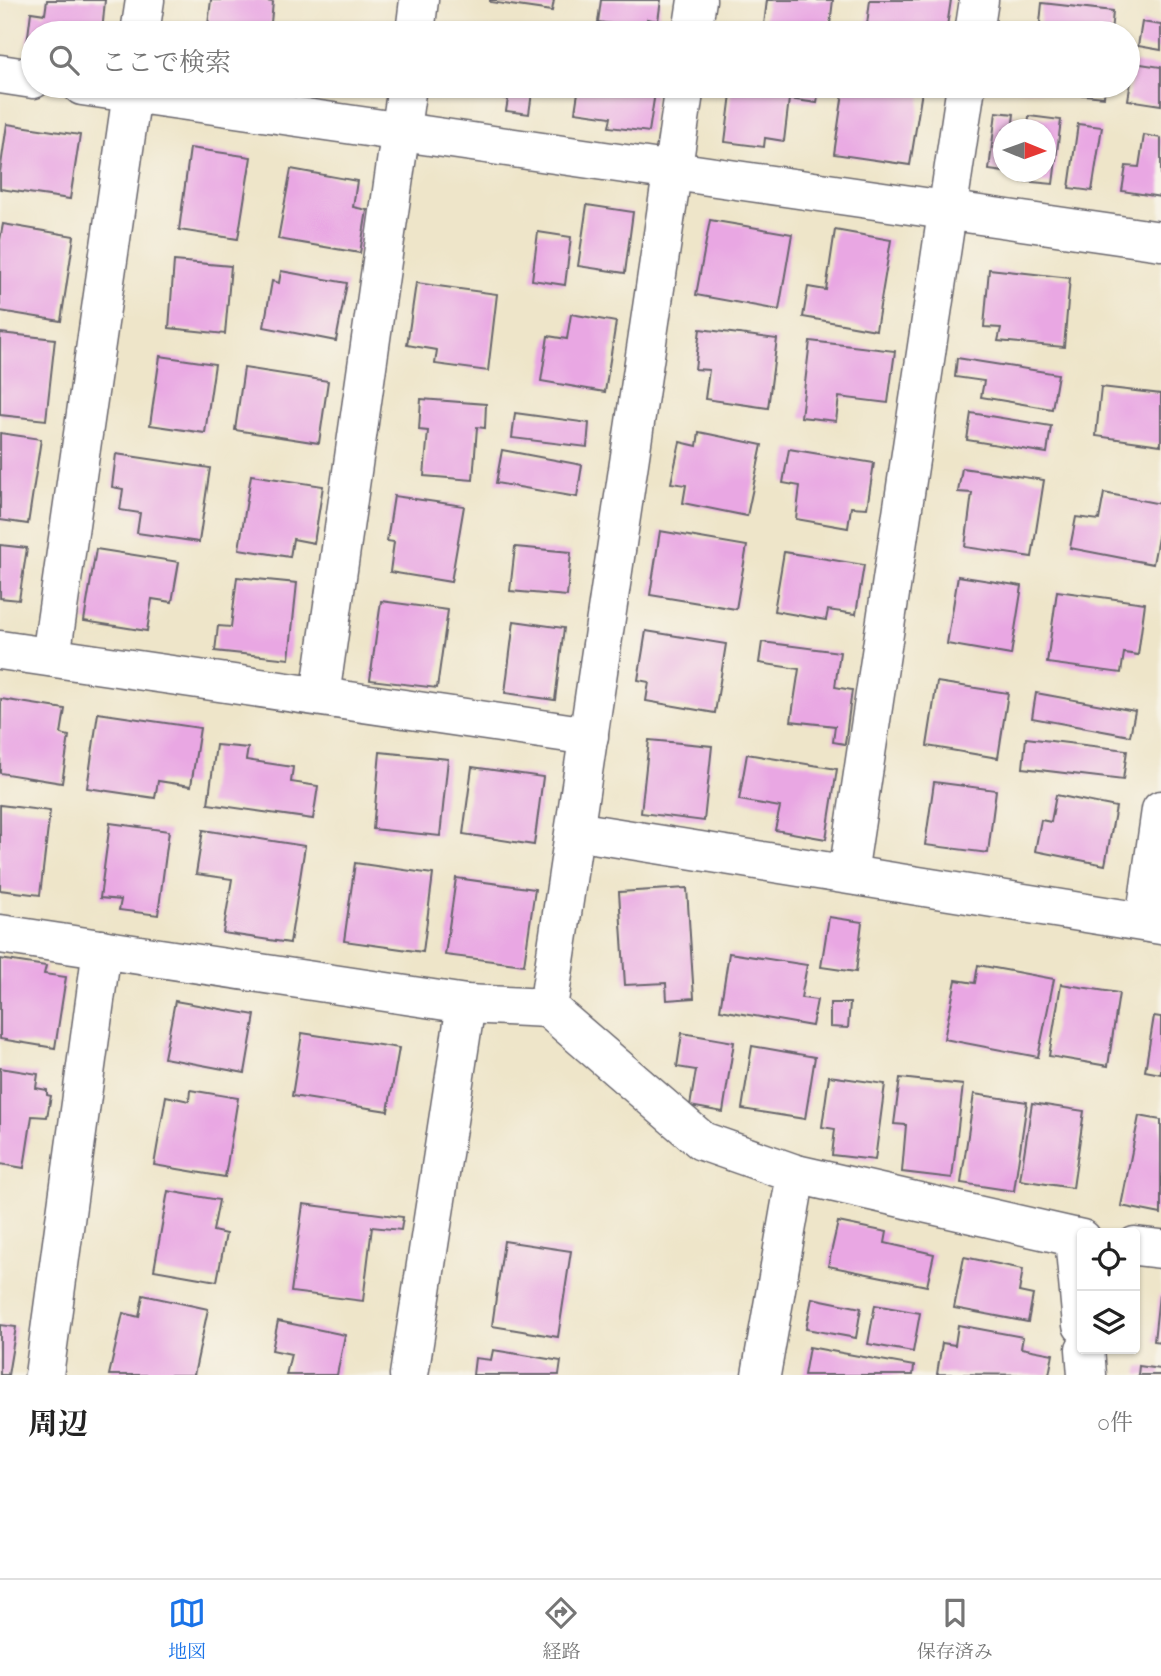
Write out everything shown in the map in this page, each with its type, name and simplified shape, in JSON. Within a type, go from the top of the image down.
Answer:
[{"type":"street","points":[[142,21],[145,0]]},
{"type":"street","points":[[416,21],[419,0]]},
{"type":"street","points":[[694,21],[697,0]]},
{"type":"street","points":[[976,21],[979,0]]},
{"type":"street","points":[[0,74],[21,77]]},
{"type":"street","points":[[51,657],[131,98]]},
{"type":"street","points":[[190,98],[1161,241]]},
{"type":"street","points":[[320,696],[405,98]]},
{"type":"street","points":[[548,1008],[683,98]]},
{"type":"street","points":[[848,874],[964,98]]},
{"type":"street","points":[[0,650],[589,736]]},
{"type":"street","points":[[575,831],[1153,923],[1161,810]]},
{"type":"street","points":[[0,934],[466,1004],[548,1008],[702,1141],[796,1174],[1077,1238]]},
{"type":"street","points":[[44,1375],[102,949]]},
{"type":"street","points":[[409,1375],[466,1004]]},
{"type":"street","points":[[761,1375],[796,1174]]},
{"type":"street","points":[[1140,1247],[1161,1249]]},
{"type":"street","points":[[1085,1354],[1087,1375]]},
{"type":"building","points":[[47,0],[105,0],[103,21],[30,21],[31,12],[45,14]]},
{"type":"building","points":[[211,0],[273,2],[271,21],[208,21]]},
{"type":"building","points":[[490,0],[554,0],[552,11]]},
{"type":"building","points":[[601,0],[661,0],[658,21],[598,21]]},
{"type":"building","points":[[767,0],[833,0],[830,21],[764,21]]},
{"type":"building","points":[[870,0],[951,0],[948,21],[867,21]]},
{"type":"building","points":[[1042,3],[1113,11],[1112,21],[1040,21]]},
{"type":"building","points":[[1142,22],[1161,25],[1161,50],[1140,46]]},
{"type":"building","points":[[1140,64],[1161,67],[1161,105],[1128,100],[1140,98]]},
{"type":"building","points":[[501,98],[531,98],[529,114],[506,111],[508,99]]},
{"type":"building","points":[[577,98],[654,98],[649,132],[609,127],[611,117],[575,112]]},
{"type":"building","points":[[730,98],[818,98],[817,103],[789,99],[784,141],[765,138],[764,147],[725,142]]},
{"type":"building","points":[[842,98],[921,98],[910,165],[834,154]]},
{"type":"building","points":[[996,112],[1014,114],[1013,119],[995,119]]},
{"type":"building","points":[[1029,116],[1053,119],[1029,119]]},
{"type":"building","points":[[1056,119],[1061,120],[1056,160]]},
{"type":"building","points":[[7,124],[80,135],[70,199],[0,189]]},
{"type":"building","points":[[1078,124],[1102,127],[1092,191],[1069,188]]},
{"type":"building","points":[[1144,135],[1161,138],[1161,197],[1122,191],[1126,166],[1139,167]]},
{"type":"building","points":[[993,137],[993,171],[989,170]]},
{"type":"building","points":[[190,148],[251,157],[238,239],[179,230]]},
{"type":"building","points":[[291,169],[357,181],[353,207],[367,210],[360,253],[278,239]]},
{"type":"building","points":[[587,205],[633,212],[625,273],[578,266]]},
{"type":"building","points":[[710,220],[792,234],[779,310],[696,295]]},
{"type":"building","points":[[3,224],[74,236],[61,321],[0,311],[0,240]]},
{"type":"building","points":[[835,230],[891,240],[876,330],[803,317],[808,287],[826,290]]},
{"type":"building","points":[[538,232],[571,237],[565,285],[532,280]]},
{"type":"building","points":[[174,261],[231,266],[225,334],[169,328]]},
{"type":"building","points":[[989,269],[1070,278],[1064,347],[998,341],[1001,328],[984,327]]},
{"type":"building","points":[[281,271],[347,283],[336,341],[264,327],[272,281],[279,283]]},
{"type":"building","points":[[416,283],[497,294],[488,371],[435,364],[437,350],[407,345]]},
{"type":"building","points":[[571,314],[616,322],[605,392],[541,381],[548,336],[567,339]]},
{"type":"building","points":[[700,329],[777,339],[768,408],[705,399],[709,370],[695,369]]},
{"type":"building","points":[[0,333],[55,339],[46,420],[0,415]]},
{"type":"building","points":[[810,341],[895,351],[888,403],[839,397],[836,421],[801,417]]},
{"type":"building","points":[[160,356],[215,364],[205,433],[150,425]]},
{"type":"building","points":[[957,358],[1058,374],[1052,409],[981,397],[984,381],[955,377]]},
{"type":"building","points":[[244,368],[328,381],[319,443],[235,430]]},
{"type":"building","points":[[1101,387],[1161,394],[1161,445],[1096,436]]},
{"type":"building","points":[[421,399],[486,404],[485,428],[477,427],[473,480],[424,476],[428,431],[419,430]]},
{"type":"building","points":[[515,413],[589,423],[587,447],[512,438]]},
{"type":"building","points":[[971,413],[1051,426],[1047,453],[967,440]]},
{"type":"building","points":[[699,432],[762,445],[747,516],[683,503],[686,485],[671,483],[680,442],[697,446]]},
{"type":"building","points":[[0,433],[41,439],[28,524],[0,520]]},
{"type":"building","points":[[789,449],[874,463],[867,508],[851,507],[848,528],[796,519],[800,486],[783,483]]},
{"type":"building","points":[[502,450],[582,465],[577,497],[496,483]]},
{"type":"building","points":[[116,454],[210,468],[199,542],[137,533],[140,513],[120,510],[123,489],[112,487]]},
{"type":"building","points":[[962,468],[1044,480],[1032,557],[965,547],[972,493],[958,492]]},
{"type":"building","points":[[251,475],[323,486],[314,543],[293,539],[290,557],[239,549]]},
{"type":"building","points":[[1104,493],[1161,504],[1161,522],[1153,564],[1070,548],[1076,517],[1099,520]]},
{"type":"building","points":[[394,496],[464,506],[451,582],[390,572],[394,542],[387,541]]},
{"type":"building","points":[[660,531],[747,546],[736,609],[650,595]]},
{"type":"building","points":[[0,545],[27,548],[19,600],[0,598]]},
{"type":"building","points":[[515,547],[571,552],[567,596],[510,591]]},
{"type":"building","points":[[96,549],[179,562],[172,602],[152,599],[147,631],[84,621]]},
{"type":"building","points":[[784,552],[864,565],[856,614],[828,610],[826,620],[774,611]]},
{"type":"building","points":[[958,576],[1022,586],[1011,655],[947,644]]},
{"type":"building","points":[[237,577],[297,583],[289,659],[215,651],[218,626],[231,627]]},
{"type":"building","points":[[1057,591],[1145,603],[1138,655],[1124,653],[1121,673],[1047,663]]},
{"type":"building","points":[[381,601],[448,610],[437,688],[370,680]]},
{"type":"building","points":[[514,621],[564,628],[555,700],[505,693]]},
{"type":"building","points":[[646,631],[726,644],[715,713],[646,701],[649,682],[638,680]]},
{"type":"building","points":[[762,642],[840,652],[835,687],[852,690],[845,744],[833,742],[835,726],[791,721],[799,669],[759,663]]},
{"type":"building","points":[[937,682],[1008,693],[998,758],[927,746]]},
{"type":"building","points":[[1036,693],[1135,711],[1130,736],[1032,718]]},
{"type":"building","points":[[1,699],[65,709],[61,734],[69,736],[62,783],[0,773]]},
{"type":"building","points":[[98,713],[200,728],[191,786],[158,781],[155,798],[87,788]]},
{"type":"building","points":[[1026,738],[1127,750],[1123,780],[1023,768]]},
{"type":"building","points":[[649,740],[712,746],[704,821],[641,813]]},
{"type":"building","points":[[216,745],[248,748],[246,760],[293,767],[291,782],[318,786],[313,819],[208,804]]},
{"type":"building","points":[[380,752],[448,759],[440,836],[373,829]]},
{"type":"building","points":[[747,754],[837,769],[826,839],[775,830],[780,807],[739,800]]},
{"type":"building","points":[[472,767],[543,777],[534,845],[463,834]]},
{"type":"building","points":[[934,782],[996,790],[988,853],[925,845]]},
{"type":"building","points":[[1056,795],[1116,807],[1105,865],[1035,851],[1041,820],[1051,822]]},
{"type":"building","points":[[0,805],[50,811],[40,895],[0,890]]},
{"type":"building","points":[[110,823],[169,831],[158,915],[119,910],[121,900],[100,898]]},
{"type":"building","points":[[203,830],[305,846],[290,943],[223,933],[232,879],[196,874]]},
{"type":"building","points":[[355,863],[433,874],[423,952],[344,941]]},
{"type":"building","points":[[456,878],[535,889],[524,965],[445,955]]},
{"type":"building","points":[[687,888],[694,998],[667,1000],[666,983],[625,985],[619,892]]},
{"type":"building","points":[[829,917],[862,922],[856,972],[821,967]]},
{"type":"building","points":[[729,953],[807,965],[801,998],[817,1000],[812,1026],[720,1010]]},
{"type":"building","points":[[0,959],[46,966],[44,974],[66,977],[55,1048],[0,1039]]},
{"type":"building","points":[[978,965],[1054,979],[1038,1057],[944,1039],[956,980],[975,983]]},
{"type":"building","points":[[1061,984],[1119,993],[1108,1066],[1049,1056]]},
{"type":"building","points":[[175,1001],[255,1015],[245,1073],[164,1058]]},
{"type":"building","points":[[830,1003],[850,1003],[848,1028],[830,1027]]},
{"type":"building","points":[[1154,1016],[1161,1017],[1161,1074],[1145,1071]]},
{"type":"building","points":[[302,1033],[399,1048],[388,1111],[292,1096]]},
{"type":"building","points":[[682,1033],[734,1042],[723,1112],[690,1106],[696,1070],[677,1067]]},
{"type":"building","points":[[752,1046],[815,1057],[805,1119],[742,1109]]},
{"type":"building","points":[[0,1068],[38,1074],[36,1088],[47,1090],[47,1095],[51,1096],[47,1117],[32,1116],[24,1168],[0,1164]]},
{"type":"building","points":[[829,1076],[885,1084],[875,1160],[832,1155],[835,1129],[822,1127]]},
{"type":"building","points":[[900,1078],[963,1085],[952,1178],[902,1172],[906,1125],[894,1124]]},
{"type":"building","points":[[190,1090],[238,1098],[225,1177],[154,1165],[166,1096],[189,1101]]},
{"type":"building","points":[[974,1094],[1027,1102],[1014,1191],[961,1183]]},
{"type":"building","points":[[1032,1103],[1084,1111],[1073,1188],[1020,1180]]},
{"type":"building","points":[[1139,1116],[1161,1120],[1161,1214],[1121,1206]]},
{"type":"building","points":[[168,1191],[219,1200],[213,1231],[226,1234],[217,1281],[154,1270]]},
{"type":"building","points":[[303,1204],[403,1217],[401,1230],[372,1227],[363,1301],[291,1292]]},
{"type":"building","points":[[838,1222],[887,1232],[885,1243],[934,1254],[927,1286],[828,1266]]},
{"type":"building","points":[[504,1241],[571,1251],[558,1337],[492,1326]]},
{"type":"building","points":[[964,1257],[1023,1269],[1019,1292],[1033,1295],[1028,1322],[954,1308]]},
{"type":"building","points":[[143,1295],[208,1309],[194,1375],[109,1375],[123,1313],[139,1317]]},
{"type":"building","points":[[1161,1295],[1161,1342],[1154,1341]]},
{"type":"building","points":[[812,1298],[861,1308],[856,1338],[806,1329]]},
{"type":"building","points":[[875,1305],[920,1313],[913,1352],[868,1344]]},
{"type":"building","points":[[278,1321],[345,1335],[337,1375],[286,1375],[291,1354],[272,1350]]},
{"type":"building","points":[[0,1325],[16,1327],[8,1375],[0,1375]]},
{"type":"building","points":[[958,1325],[1023,1337],[1021,1348],[1053,1354],[1049,1375],[937,1374],[942,1343],[955,1345]]},
{"type":"building","points":[[809,1347],[914,1366],[913,1375],[804,1375]]},
{"type":"building","points":[[493,1350],[561,1361],[559,1375],[473,1375],[475,1358],[491,1360]]},
{"type":"building","points":[[1139,1366],[1161,1369],[1161,1375],[1138,1375]]}]
